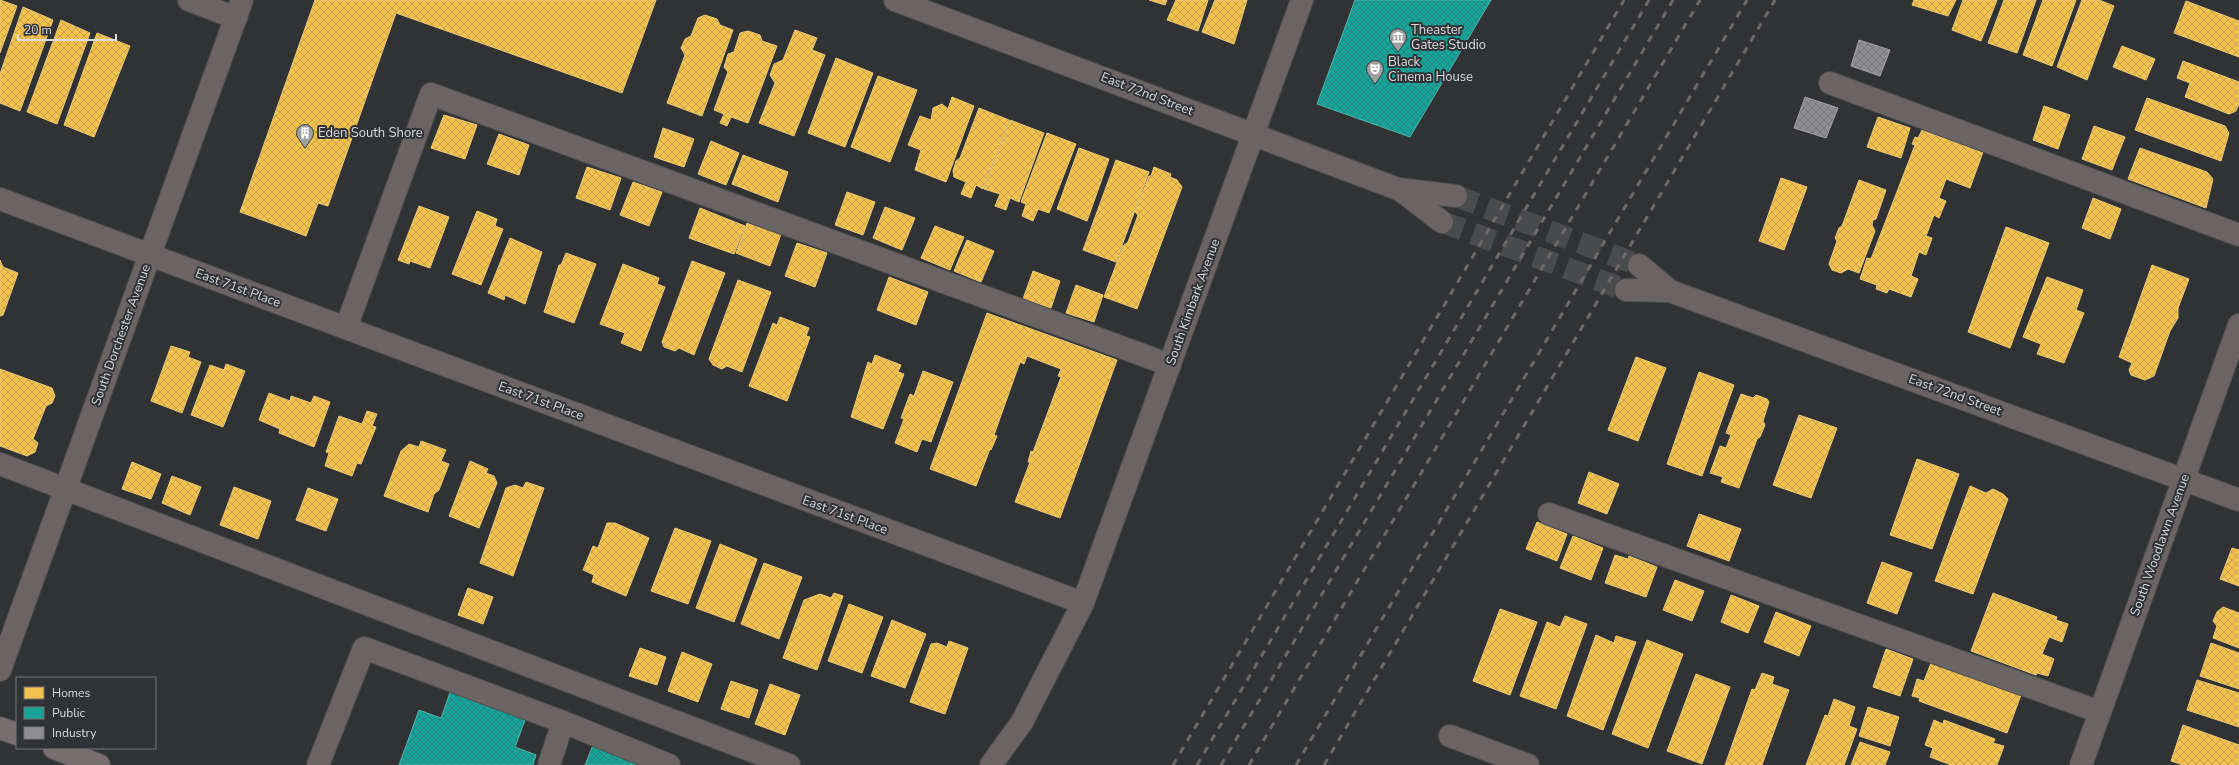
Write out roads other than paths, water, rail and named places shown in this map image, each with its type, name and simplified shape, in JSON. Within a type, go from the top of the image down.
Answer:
[{"type":"main road","points":[[0,728],[16,734]]},
{"type":"main road","points":[[57,749],[100,765]]},
{"type":"street","points":[[189,0],[239,9]]},
{"type":"street","name":"East 72nd Street","points":[[895,0],[1398,189],[1456,196]]},
{"type":"street","name":"South Kimbark Avenue","points":[[991,765],[1022,722],[1083,603],[1302,0]]},
{"type":"street","name":"South Dorchester Avenue","points":[[0,670],[239,9]]},
{"type":"street","points":[[1830,83],[2239,235]]},
{"type":"street","points":[[346,328],[431,94],[1170,365]]},
{"type":"street","name":"East 72nd Street","points":[[1398,189],[1442,222]]},
{"type":"street","name":"East 71st Place","points":[[0,199],[1083,603]]},
{"type":"street","name":"East 72nd Street","points":[[1639,265],[1670,291]]},
{"type":"street","name":"East 72nd Street","points":[[1626,290],[1670,291],[2239,500]]},
{"type":"street","name":"South Woodlawn Avenue","points":[[2081,765],[2239,325]]},
{"type":"street","points":[[0,464],[789,765]]},
{"type":"street","points":[[1549,514],[2100,712]]},
{"type":"street","points":[[318,765],[364,648],[564,722],[668,765]]},
{"type":"street","points":[[549,765],[564,722]]},
{"type":"street","points":[[1450,736],[1528,765]]},
{"type":"tunnel","points":[[1456,196],[1639,265]]},
{"type":"tunnel","points":[[1442,222],[1626,290]]},
{"type":"railway","points":[[1173,765],[1624,0]]},
{"type":"railway","points":[[1197,765],[1649,0]]},
{"type":"railway","points":[[1221,765],[1673,0]]},
{"type":"railway","points":[[1249,765],[1700,0]]},
{"type":"railway","points":[[1296,765],[1747,0]]},
{"type":"railway","points":[[1324,765],[1775,0]]},
{"type":"place","name":"Theaster Gates Studio","points":[[1398,52]]},
{"type":"place","name":"Black Cinema House","points":[[1375,84]]},
{"type":"place","name":"Eden South Shore","points":[[305,148]]}]
